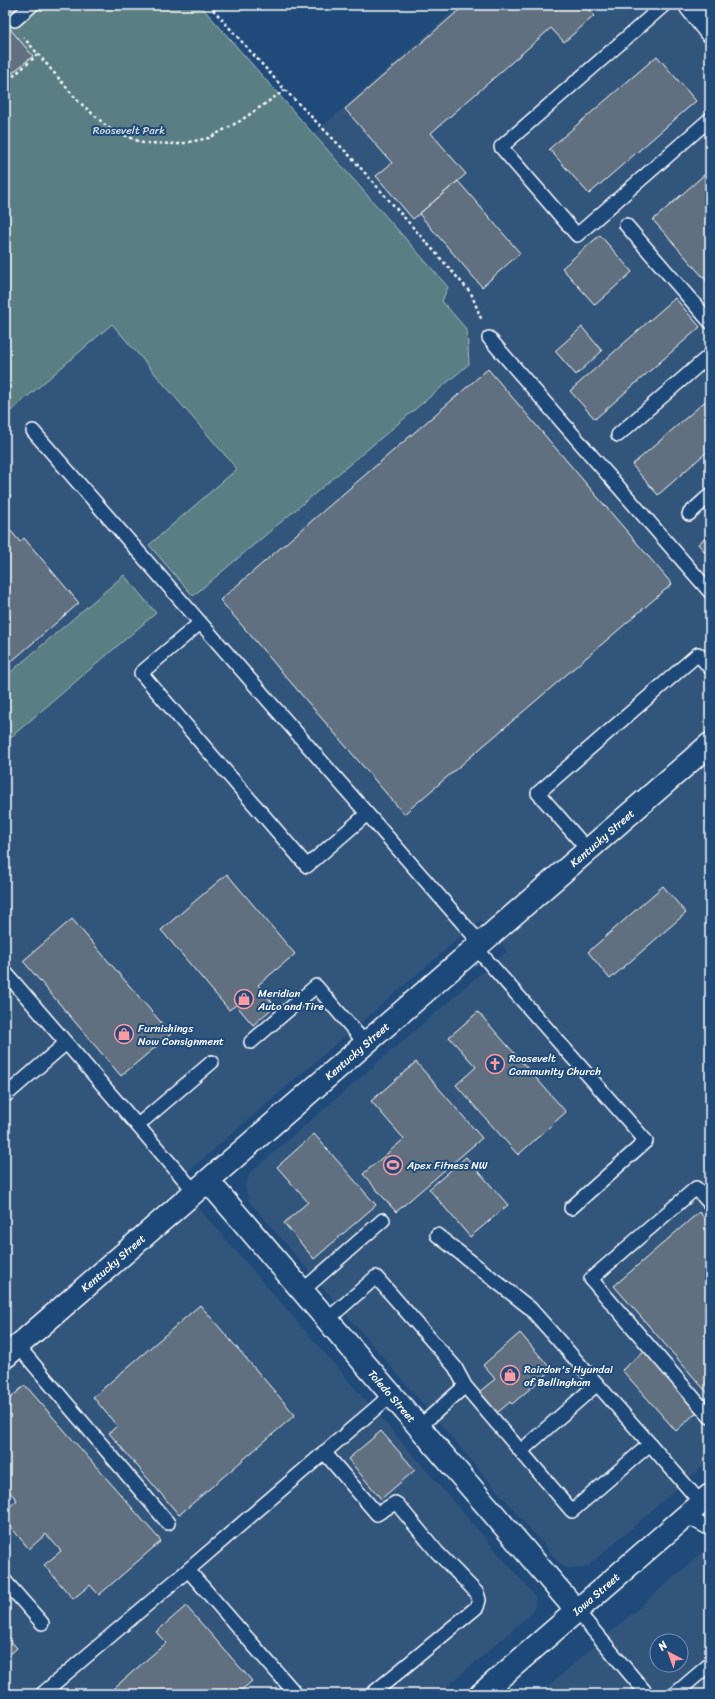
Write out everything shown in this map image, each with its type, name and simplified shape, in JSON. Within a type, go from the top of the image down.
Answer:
[{"type":"street","points":[[690,5],[710,31]]},
{"type":"street","name":"Kentucky Street","points":[[11,1352],[710,744]]},
{"type":"street","name":"Toledo Street","points":[[202,1186],[302,1291],[577,1611]]},
{"type":"street","name":"Iowa Street","points":[[487,1692],[699,1504]]},
{"type":"lane","points":[[15,20],[32,5]]},
{"type":"lane","points":[[664,5],[501,146],[577,235],[710,119]]},
{"type":"lane","points":[[626,225],[710,322]]},
{"type":"lane","points":[[489,338],[710,592]]},
{"type":"lane","points":[[618,435],[710,355]]},
{"type":"lane","points":[[33,431],[367,814],[478,946],[646,1141],[571,1208]]},
{"type":"lane","points":[[688,514],[710,495]]},
{"type":"lane","points":[[200,623],[141,673],[306,866],[367,814]]},
{"type":"lane","points":[[588,850],[538,793],[698,654],[710,668]]},
{"type":"lane","points":[[5,972],[138,1126],[202,1186]]},
{"type":"lane","points":[[251,1042],[316,986],[366,1044]]},
{"type":"lane","points":[[5,1096],[66,1043]]},
{"type":"lane","points":[[138,1126],[212,1062]]},
{"type":"lane","points":[[710,1204],[696,1188],[591,1280],[710,1417]]},
{"type":"lane","points":[[302,1291],[383,1220]]},
{"type":"lane","points":[[437,1235],[530,1308],[650,1444],[699,1504],[710,1529]]},
{"type":"lane","points":[[327,1320],[376,1277],[455,1367],[465,1386],[572,1511],[650,1444]]},
{"type":"lane","points":[[11,1352],[168,1523]]},
{"type":"lane","points":[[520,1451],[597,1384]]},
{"type":"lane","points":[[419,1427],[465,1386]]},
{"type":"lane","points":[[42,1694],[391,1394]]},
{"type":"lane","points":[[324,1452],[377,1514],[390,1505],[395,1503],[398,1505],[437,1552],[477,1593],[479,1600],[477,1607],[372,1694]]},
{"type":"lane","points":[[188,1570],[296,1694]]},
{"type":"lane","points":[[5,1581],[42,1623]]},
{"type":"lane","points":[[577,1611],[647,1694]]},
{"type":"lane","points":[[675,1694],[710,1664]]},
{"type":"path","points":[[209,5],[285,90],[350,156],[471,293],[489,338]]},
{"type":"path","points":[[20,34],[78,101],[110,129],[143,143],[179,144],[209,138],[240,121],[285,90]]},
{"type":"path","points":[[5,73],[10,79],[38,54]]},
{"type":"shaded area","points":[[460,5],[710,5],[710,1460],[588,1566],[582,1569],[568,1568],[560,1564],[249,1201],[245,1186],[250,1173],[507,951],[480,920],[176,1182],[532,1592],[535,1598],[535,1606],[532,1613],[439,1694],[5,1694],[5,406]]},
{"type":"shaded area","points":[[710,1546],[710,1694],[539,1694]]},
{"type":"green space","name":"Roosevelt Park","points":[[5,5],[200,5],[448,287],[442,301],[467,330],[469,364],[193,596],[149,545],[237,469],[112,324],[5,416]]},
{"type":"green space","points":[[124,575],[156,613],[5,742],[5,677]]},
{"type":"building","points":[[465,5],[584,5],[594,16],[564,42],[551,28],[431,133],[466,174],[413,219],[376,176],[392,163],[345,109]]},
{"type":"building","points":[[5,23],[33,56],[12,73],[5,64]]},
{"type":"building","points":[[657,56],[696,101],[589,194],[549,149]]},
{"type":"building","points":[[705,174],[710,179],[710,285],[653,220]]},
{"type":"building","points":[[458,181],[520,253],[482,287],[419,214]]},
{"type":"building","points":[[600,235],[632,272],[595,305],[562,268]]},
{"type":"building","points":[[675,298],[700,327],[595,419],[570,391]]},
{"type":"building","points":[[582,327],[602,351],[576,375],[555,351]]},
{"type":"building","points":[[488,369],[672,584],[404,814],[220,600]]},
{"type":"building","points":[[710,397],[710,449],[658,495],[632,465]]},
{"type":"building","points":[[5,489],[11,496],[5,502]]},
{"type":"building","points":[[5,524],[20,542],[24,538],[79,603],[5,667]]},
{"type":"building","points":[[710,534],[710,558],[698,544]]},
{"type":"building","points":[[227,874],[295,954],[258,985],[275,1006],[253,1025],[236,1005],[229,1010],[161,930]]},
{"type":"building","points":[[663,886],[686,913],[610,979],[588,952]]},
{"type":"building","points":[[72,919],[171,1034],[121,1076],[23,961]]},
{"type":"building","points":[[478,1012],[566,1112],[518,1155],[456,1085],[476,1067],[449,1037]]},
{"type":"building","points":[[416,1062],[482,1138],[396,1212],[363,1174],[404,1139],[371,1101]]},
{"type":"building","points":[[314,1134],[376,1205],[314,1259],[284,1223],[308,1202],[277,1167]]},
{"type":"building","points":[[466,1157],[508,1205],[470,1237],[429,1189]]},
{"type":"building","points":[[699,1212],[710,1224],[710,1396],[614,1286]]},
{"type":"building","points":[[200,1305],[295,1415],[179,1515],[109,1433],[117,1426],[93,1397]]},
{"type":"building","points":[[520,1333],[552,1370],[512,1404],[510,1402],[497,1413],[479,1392],[495,1379],[483,1365]]},
{"type":"building","points":[[644,1351],[697,1412],[676,1431],[622,1370]]},
{"type":"building","points":[[25,1385],[161,1541],[99,1595],[90,1585],[73,1599],[44,1565],[61,1551],[46,1534],[29,1549],[5,1520],[5,1511],[17,1500],[5,1487],[5,1403]]},
{"type":"building","points":[[381,1431],[415,1470],[381,1499],[348,1459]]},
{"type":"building","points":[[186,1606],[252,1681],[237,1694],[107,1694],[166,1643],[156,1632]]},
{"type":"building","points":[[5,1634],[17,1648],[5,1659]]},
{"type":"place","name":"Meridian Auto and Tire","points":[[244,999]]},
{"type":"place","name":"Furnishings Now Consignment","points":[[124,1034]]},
{"type":"place","name":"Roosevelt Community Church","points":[[495,1064]]},
{"type":"place","name":"Apex Fitness NW","points":[[393,1165]]},
{"type":"place","name":"Rairdon's Hyundai of Bellingham","points":[[510,1375]]}]
